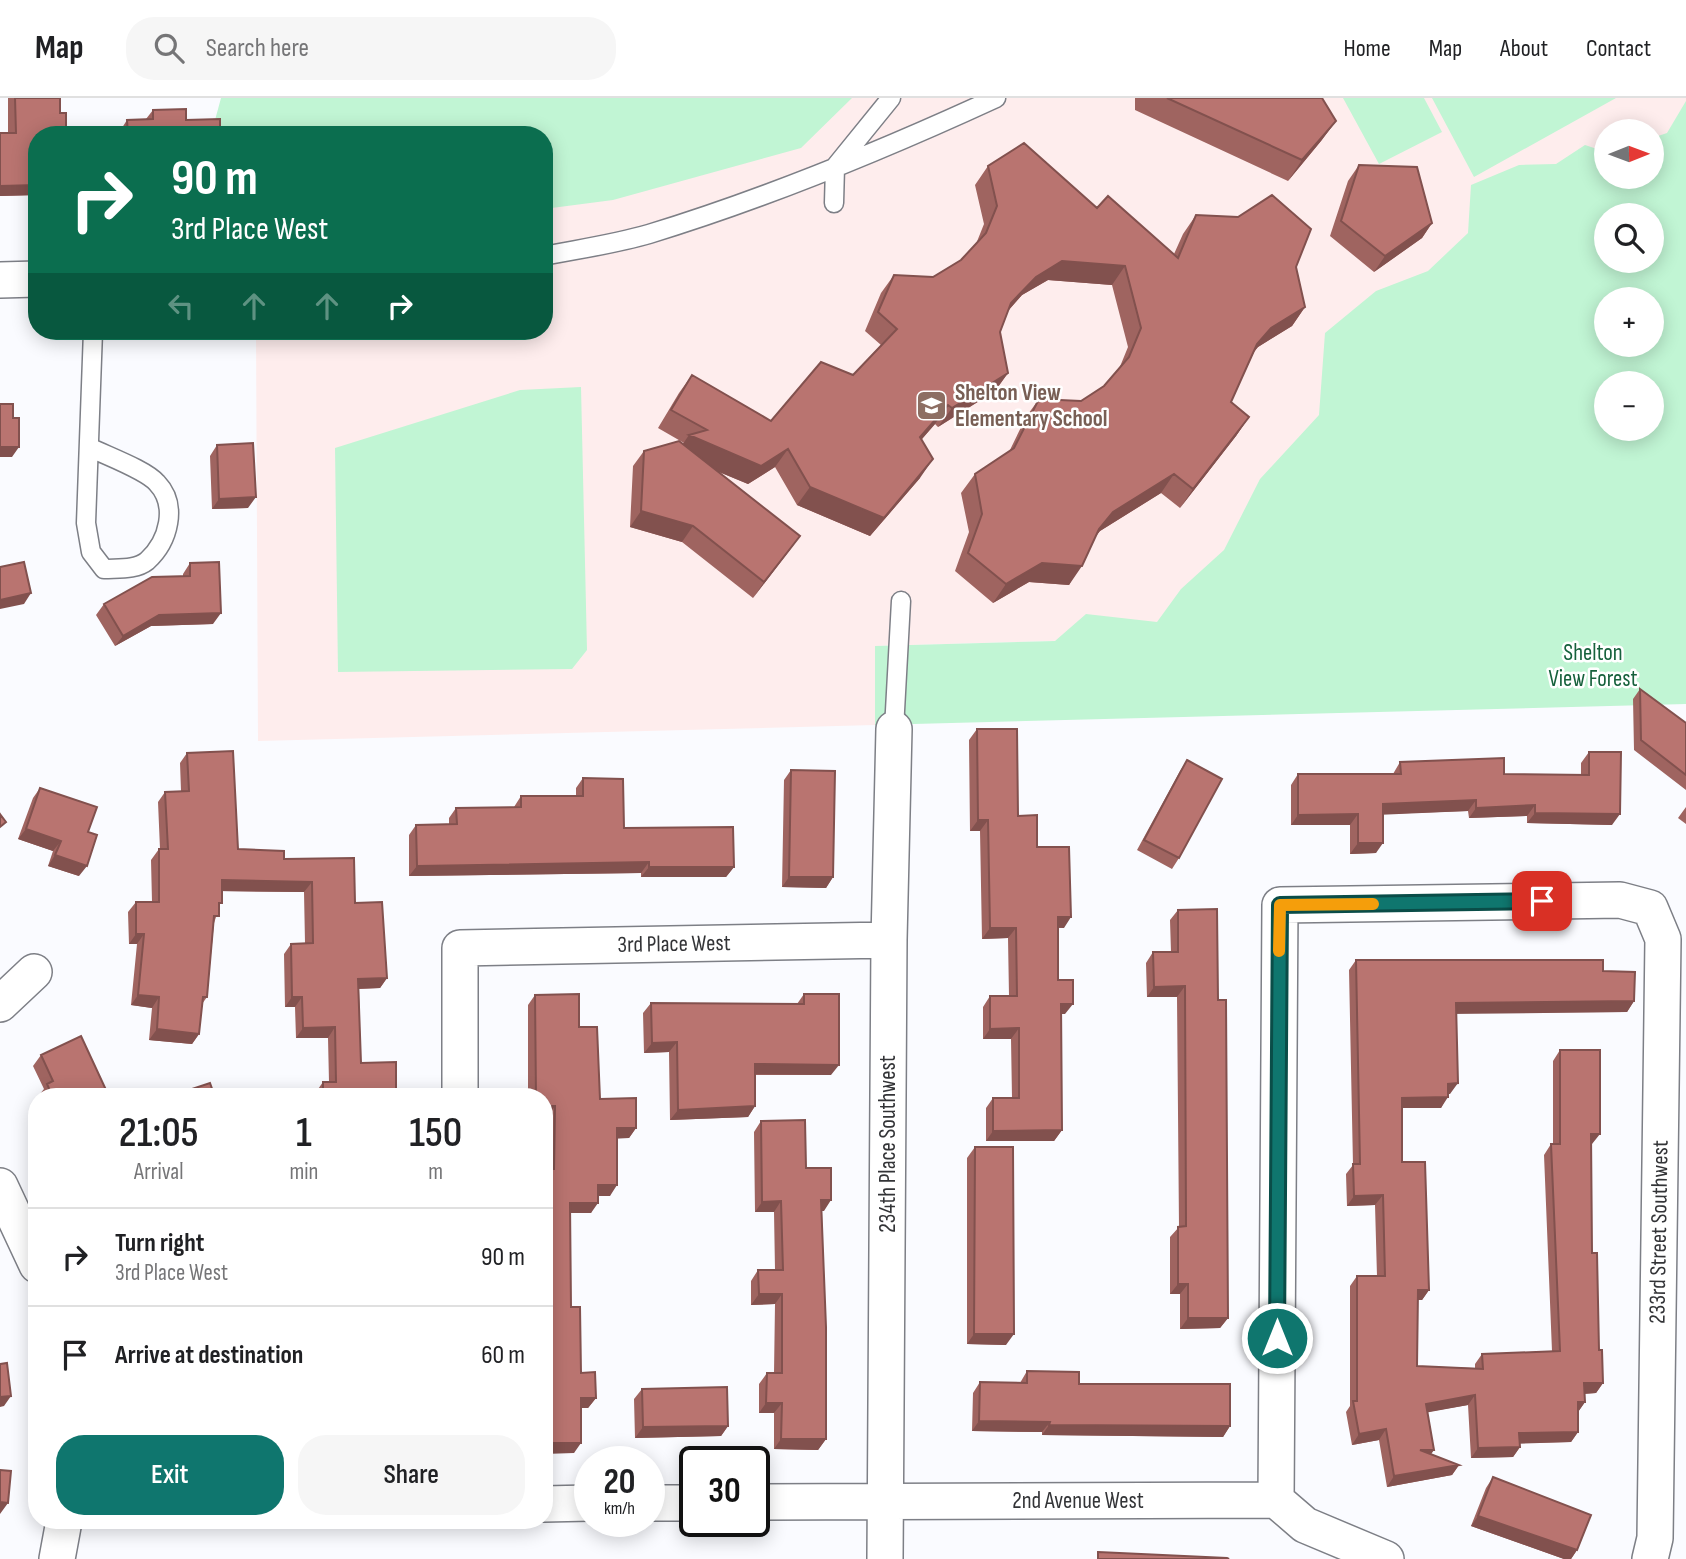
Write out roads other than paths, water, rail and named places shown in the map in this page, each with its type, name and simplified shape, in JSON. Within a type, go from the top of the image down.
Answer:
[{"type":"street","points":[[0,279],[28,279]]},
{"type":"street","name":"234th Place Southwest","points":[[885,1559],[889,940],[894,729]]},
{"type":"street","name":"233rd Street Southwest","points":[[1276,1500],[1280,905],[1620,900],[1650,908],[1663,940],[1655,1524],[1650,1559]]},
{"type":"street","name":"3rd Place West","points":[[460,1088],[460,948],[889,940]]},
{"type":"street","points":[[0,1004],[34,972]]},
{"type":"street","points":[[0,1186],[28,1246]]},
{"type":"street","points":[[1276,1500],[1305,1525],[1386,1559]]},
{"type":"street","name":"2nd Avenue West","points":[[770,1503],[1276,1500]]},
{"type":"street","points":[[553,1504],[574,1503]]},
{"type":"street","points":[[57,1559],[63,1529]]},
{"type":"lane","points":[[834,203],[835,167],[891,98]]},
{"type":"lane","points":[[553,254],[646,235],[835,167],[996,98]]},
{"type":"lane","points":[[89,447],[156,481],[169,500],[170,520],[146,562],[128,568],[104,569],[91,552],[86,523],[93,340]]},
{"type":"lane","points":[[894,729],[901,601]]},
{"type":"place","name":"Shelton View Elementary School","points":[[932,406]]},
{"type":"park label","name":"Shelton View Forest","points":[[1593,666]]}]
